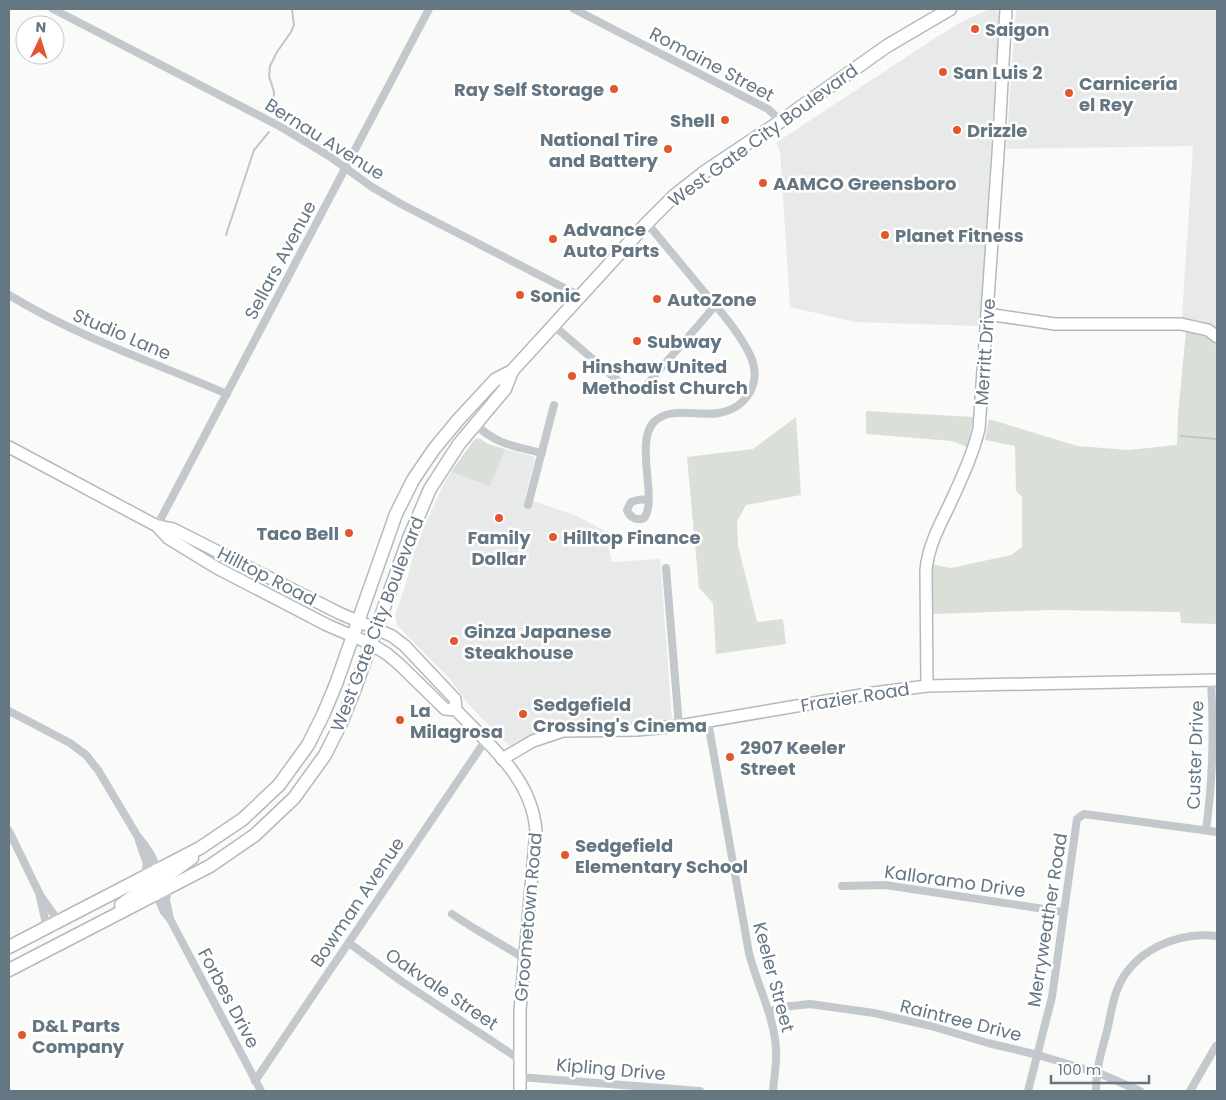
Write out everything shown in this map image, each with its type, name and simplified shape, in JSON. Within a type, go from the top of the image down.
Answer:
[{"type":"main road","name":"West Gate City Boulevard","points":[[9,948],[215,839],[243,820],[262,803],[295,764],[316,731],[333,692],[396,514],[423,464],[446,434],[495,380],[512,371],[674,196],[706,171],[782,121],[887,46],[950,9]]},
{"type":"main road","name":"West Gate City Boulevard","points":[[9,970],[210,866],[269,824],[294,798],[316,770],[334,740],[354,691],[422,504],[448,458],[505,389],[512,371]]},
{"type":"main road","points":[[156,894],[158,885],[163,880],[215,839]]},
{"type":"main road","points":[[97,924],[148,886],[154,879],[157,870]]},
{"type":"street","name":"Bernau Avenue","points":[[53,9],[66,12],[281,127],[320,150],[372,187],[403,205],[580,296]]},
{"type":"street","name":"Sellars Avenue","points":[[157,526],[429,9]]},
{"type":"street","name":"Romaine Street","points":[[574,9],[768,109],[782,121]]},
{"type":"street","name":"Merritt Drive","points":[[927,686],[926,563],[933,540],[961,481],[979,429],[1002,102],[1001,76],[1006,9]]},
{"type":"street","points":[[647,223],[737,332],[751,358],[754,383],[744,402],[730,410],[705,415],[671,414],[661,416],[653,423],[647,434],[646,444],[648,499]]},
{"type":"street","name":"Studio Lane","points":[[9,295],[62,325],[103,344],[227,394]]},
{"type":"street","points":[[553,325],[630,390],[636,392],[643,389],[716,306]]},
{"type":"street","points":[[988,314],[1055,324],[1181,324],[1208,330],[1217,337]]},
{"type":"street","points":[[528,505],[554,405]]},
{"type":"street","points":[[475,424],[488,436],[497,441],[542,453]]},
{"type":"street","name":"Hilltop Road","points":[[9,447],[157,526],[173,529],[358,621],[377,628]]},
{"type":"street","name":"Hilltop Road","points":[[157,526],[168,538],[217,568],[326,625],[353,636]]},
{"type":"street","points":[[666,568],[679,726]]},
{"type":"street","name":"Groometown Road","points":[[377,628],[406,646],[455,699],[456,710],[502,759],[524,786],[531,804],[535,822],[535,840],[520,1010],[520,1091]]},
{"type":"street","name":"Groometown Road","points":[[353,636],[394,658],[444,709],[456,710]]},
{"type":"street","name":"Frazier Road","points":[[502,759],[533,740],[562,732],[637,730],[679,726],[873,693],[927,686],[1214,680]]},
{"type":"street","name":"Custer Drive","points":[[1206,830],[1214,751],[1214,680]]},
{"type":"street","points":[[9,711],[70,743],[86,754],[155,862],[157,870]]},
{"type":"street","name":"Keeler Street","points":[[708,722],[749,953],[754,974],[769,1012],[777,1050],[773,1091]]},
{"type":"street","name":"Bowman Avenue","points":[[256,1081],[485,741]]},
{"type":"street","name":"Merryweather Road","points":[[1028,1091],[1052,996],[1077,819],[1084,814],[1206,830]]},
{"type":"street","points":[[1206,830],[1217,832]]},
{"type":"street","points":[[9,831],[40,895],[59,922]]},
{"type":"street","points":[[138,837],[147,864],[144,877]]},
{"type":"street","name":"Kalloramo Drive","points":[[842,886],[885,885],[1064,912]]},
{"type":"street","name":"Forbes Drive","points":[[168,887],[166,900],[170,918],[261,1091]]},
{"type":"street","name":"Forbes Drive","points":[[156,894],[164,912],[170,918]]},
{"type":"street","points":[[40,895],[47,928]]},
{"type":"street","points":[[452,914],[524,958]]},
{"type":"street","points":[[1096,1091],[1096,1072],[1117,990],[1128,970],[1146,953],[1166,942],[1185,936],[1217,936]]},
{"type":"street","name":"Oakvale Street","points":[[349,942],[401,981],[519,1059]]},
{"type":"street","name":"Raintree Drive","points":[[769,1012],[782,1007],[810,1004],[874,1013],[931,1026],[1096,1072],[1140,1091]]},
{"type":"street","points":[[1190,1091],[1216,1046]]},
{"type":"street","name":"Kipling Drive","points":[[520,1077],[700,1091]]},
{"type":"shaded area","points":[[996,9],[999,14],[980,326],[855,322],[790,307],[780,151],[776,143],[935,38],[963,21],[988,10]]},
{"type":"shaded area","points":[[1016,9],[1217,9],[1217,330],[1197,320],[1182,319],[1193,146],[1006,149]]},
{"type":"shaded area","points":[[1186,331],[1206,337],[1217,346],[1217,624],[1181,623],[1180,612],[1050,610],[933,614],[932,564],[951,568],[1011,555],[1022,547],[1022,497],[1016,491],[1015,446],[985,440],[989,419],[1077,446],[1128,450],[1177,445]]},
{"type":"shaded area","points":[[866,411],[974,417],[967,447],[952,441],[866,434]]},
{"type":"shaded area","points":[[796,417],[801,495],[746,505],[737,521],[738,546],[757,622],[783,619],[786,644],[716,654],[713,603],[699,588],[687,457],[753,449]]},
{"type":"shaded area","points":[[479,438],[488,444],[505,449],[490,486],[451,472],[474,440]]},
{"type":"shaded area","points":[[505,449],[532,456],[535,459],[525,498],[577,516],[605,531],[612,562],[660,559],[672,719],[670,721],[621,724],[574,723],[554,726],[532,734],[509,746],[468,704],[451,680],[397,625],[395,615],[416,545],[443,485],[451,472],[490,485]]},
{"type":"waterway","points":[[273,110],[274,92],[269,76],[270,66],[294,25],[292,9]]},
{"type":"waterway","points":[[226,235],[254,150],[269,132]]},
{"type":"waterway","points":[[1181,436],[1217,439]]},
{"type":"place","name":"Saigon","points":[[975,29]]},
{"type":"place","name":"San Luis 2","points":[[943,72]]},
{"type":"place","name":"Ray Self Storage","points":[[614,89]]},
{"type":"place","name":"Carnicería el Rey","points":[[1069,93]]},
{"type":"place","name":"Shell","points":[[725,120]]},
{"type":"place","name":"Drizzle","points":[[957,130]]},
{"type":"place","name":"National Tire and Battery","points":[[668,149]]},
{"type":"place","name":"AAMCO Greensboro","points":[[763,183]]},
{"type":"place","name":"Planet Fitness","points":[[885,235]]},
{"type":"place","name":"Advance Auto Parts","points":[[553,239]]},
{"type":"place","name":"Sonic","points":[[520,295]]},
{"type":"place","name":"AutoZone","points":[[657,299]]},
{"type":"place","name":"Subway","points":[[637,341]]},
{"type":"place","name":"Hinshaw United Methodist Church","points":[[572,376]]},
{"type":"place","name":"Family Dollar","points":[[499,518]]},
{"type":"place","name":"Taco Bell","points":[[349,533]]},
{"type":"place","name":"Hilltop Finance","points":[[553,537]]},
{"type":"place","name":"Ginza Japanese Steakhouse","points":[[454,641]]},
{"type":"place","name":"Sedgefield Crossing's Cinema","points":[[523,714]]},
{"type":"place","name":"La Milagrosa","points":[[400,720]]},
{"type":"place","name":"2907 Keeler Street","points":[[730,757]]},
{"type":"place","name":"Sedgefield Elementary School","points":[[565,855]]},
{"type":"place","name":"D&L Parts Company","points":[[22,1035]]}]
